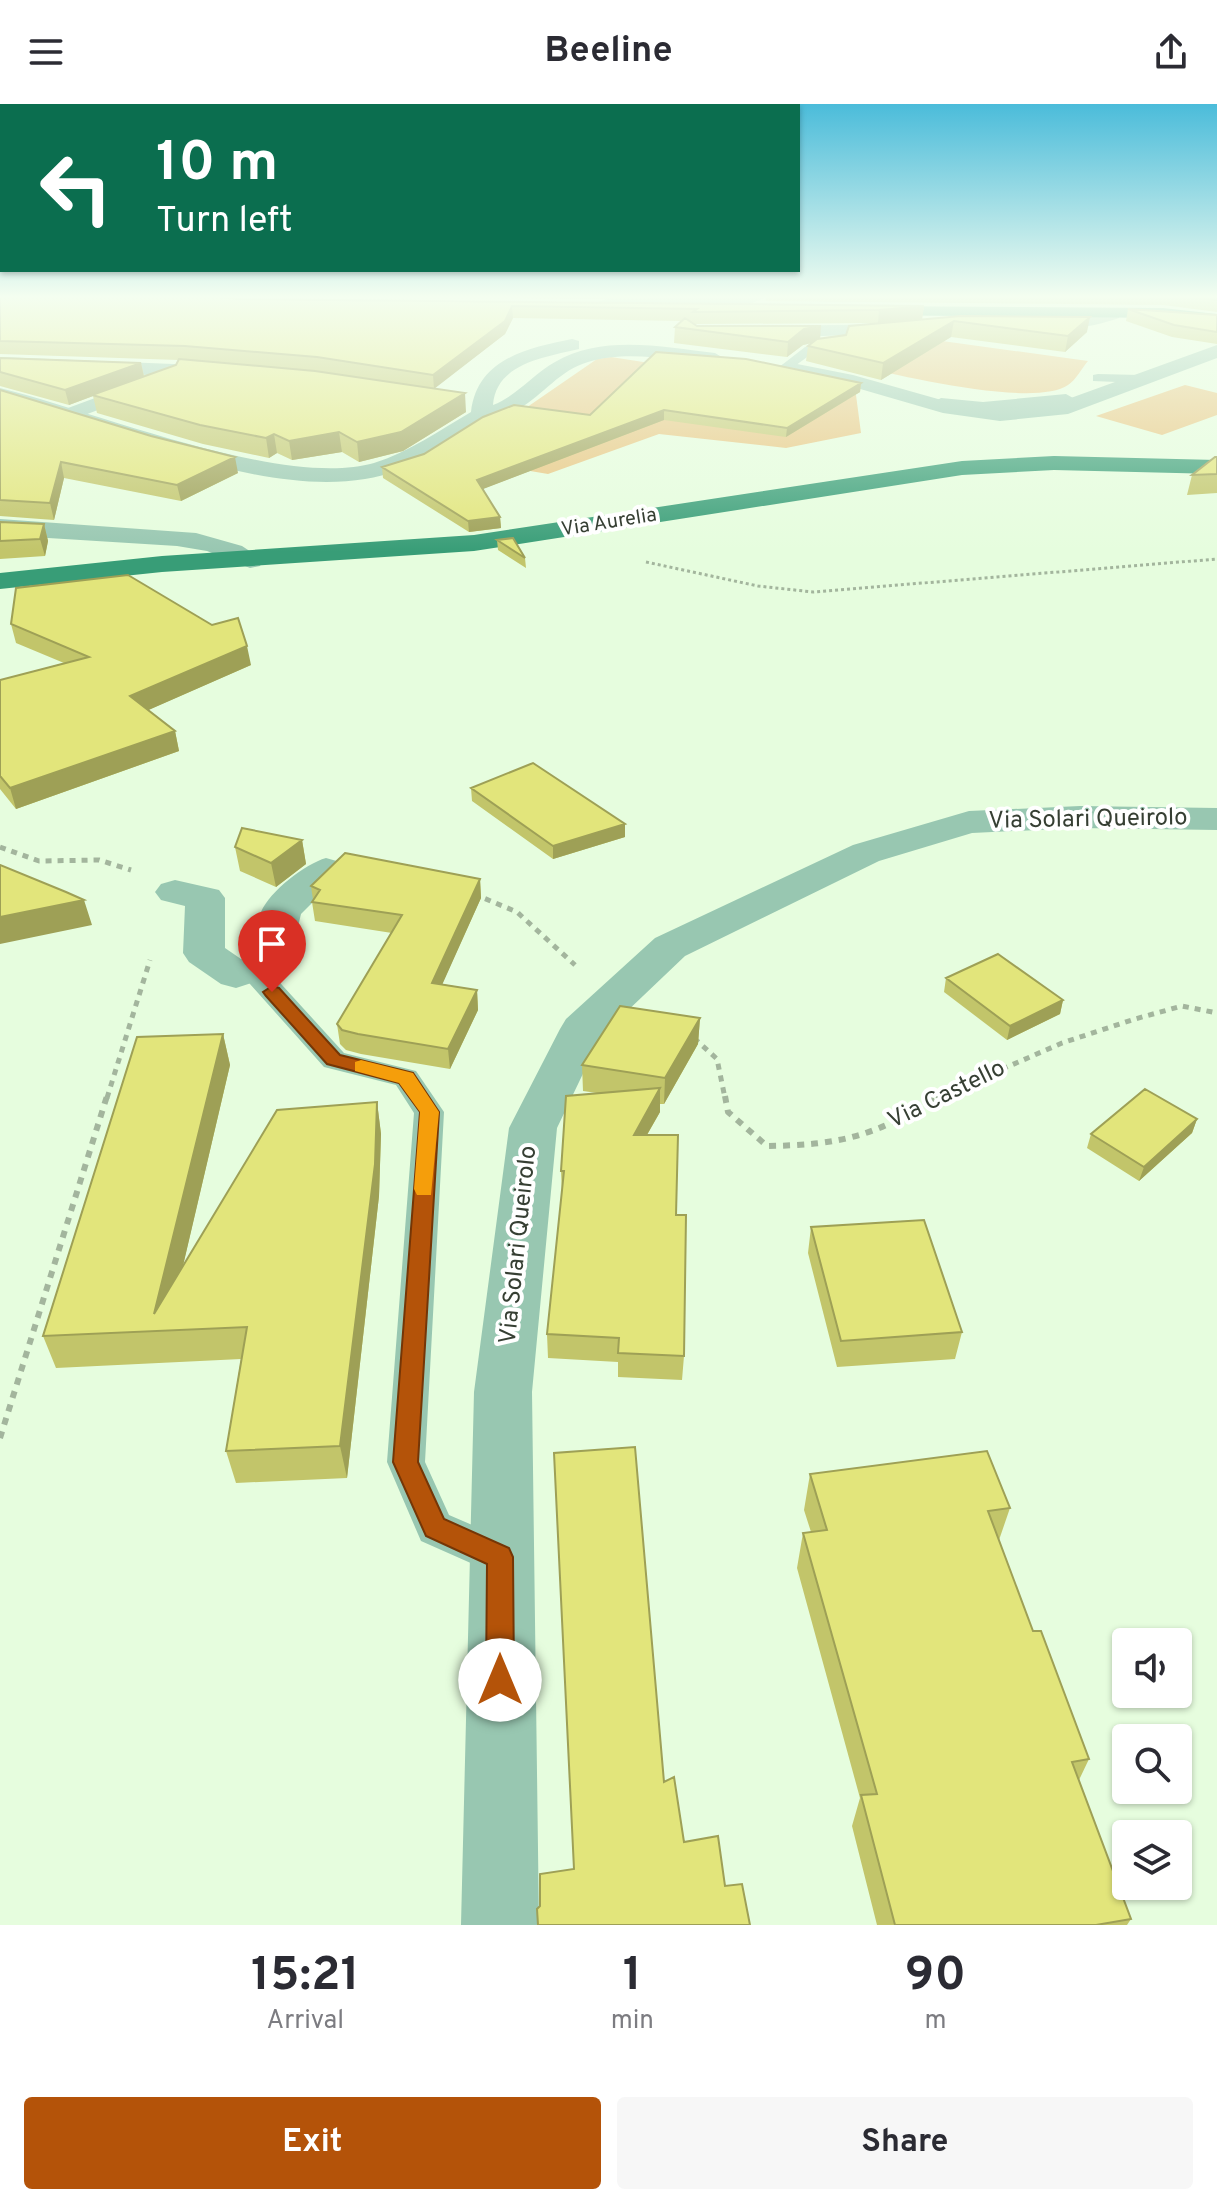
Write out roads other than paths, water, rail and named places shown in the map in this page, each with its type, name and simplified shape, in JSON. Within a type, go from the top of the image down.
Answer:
[{"type":"main road","name":"Via Aurelia","points":[[0,581],[162,564],[474,543],[962,468],[1054,463],[1217,467]]},
{"type":"street","points":[[75,412],[153,382]]},
{"type":"street","points":[[0,394],[75,412],[233,461],[304,473],[363,473],[411,459],[477,408],[490,382]]},
{"type":"street","points":[[477,408],[511,405],[537,382]]},
{"type":"street","points":[[844,382],[1000,415],[1128,382]]},
{"type":"street","points":[[0,527],[25,526],[95,535],[202,541],[231,548],[250,560]]},
{"type":"street","name":"Via Solari Queirolo","points":[[500,1925],[503,1392],[533,1128],[582,1029],[670,947],[866,853],[969,822],[1080,817],[1217,819]]},
{"type":"street","points":[[175,892],[205,898],[204,953],[236,975],[268,964],[282,910],[326,870]]},
{"type":"lane","points":[[252,969],[334,1060],[406,1078],[429,1112],[406,1462],[435,1528],[500,1557]]}]
